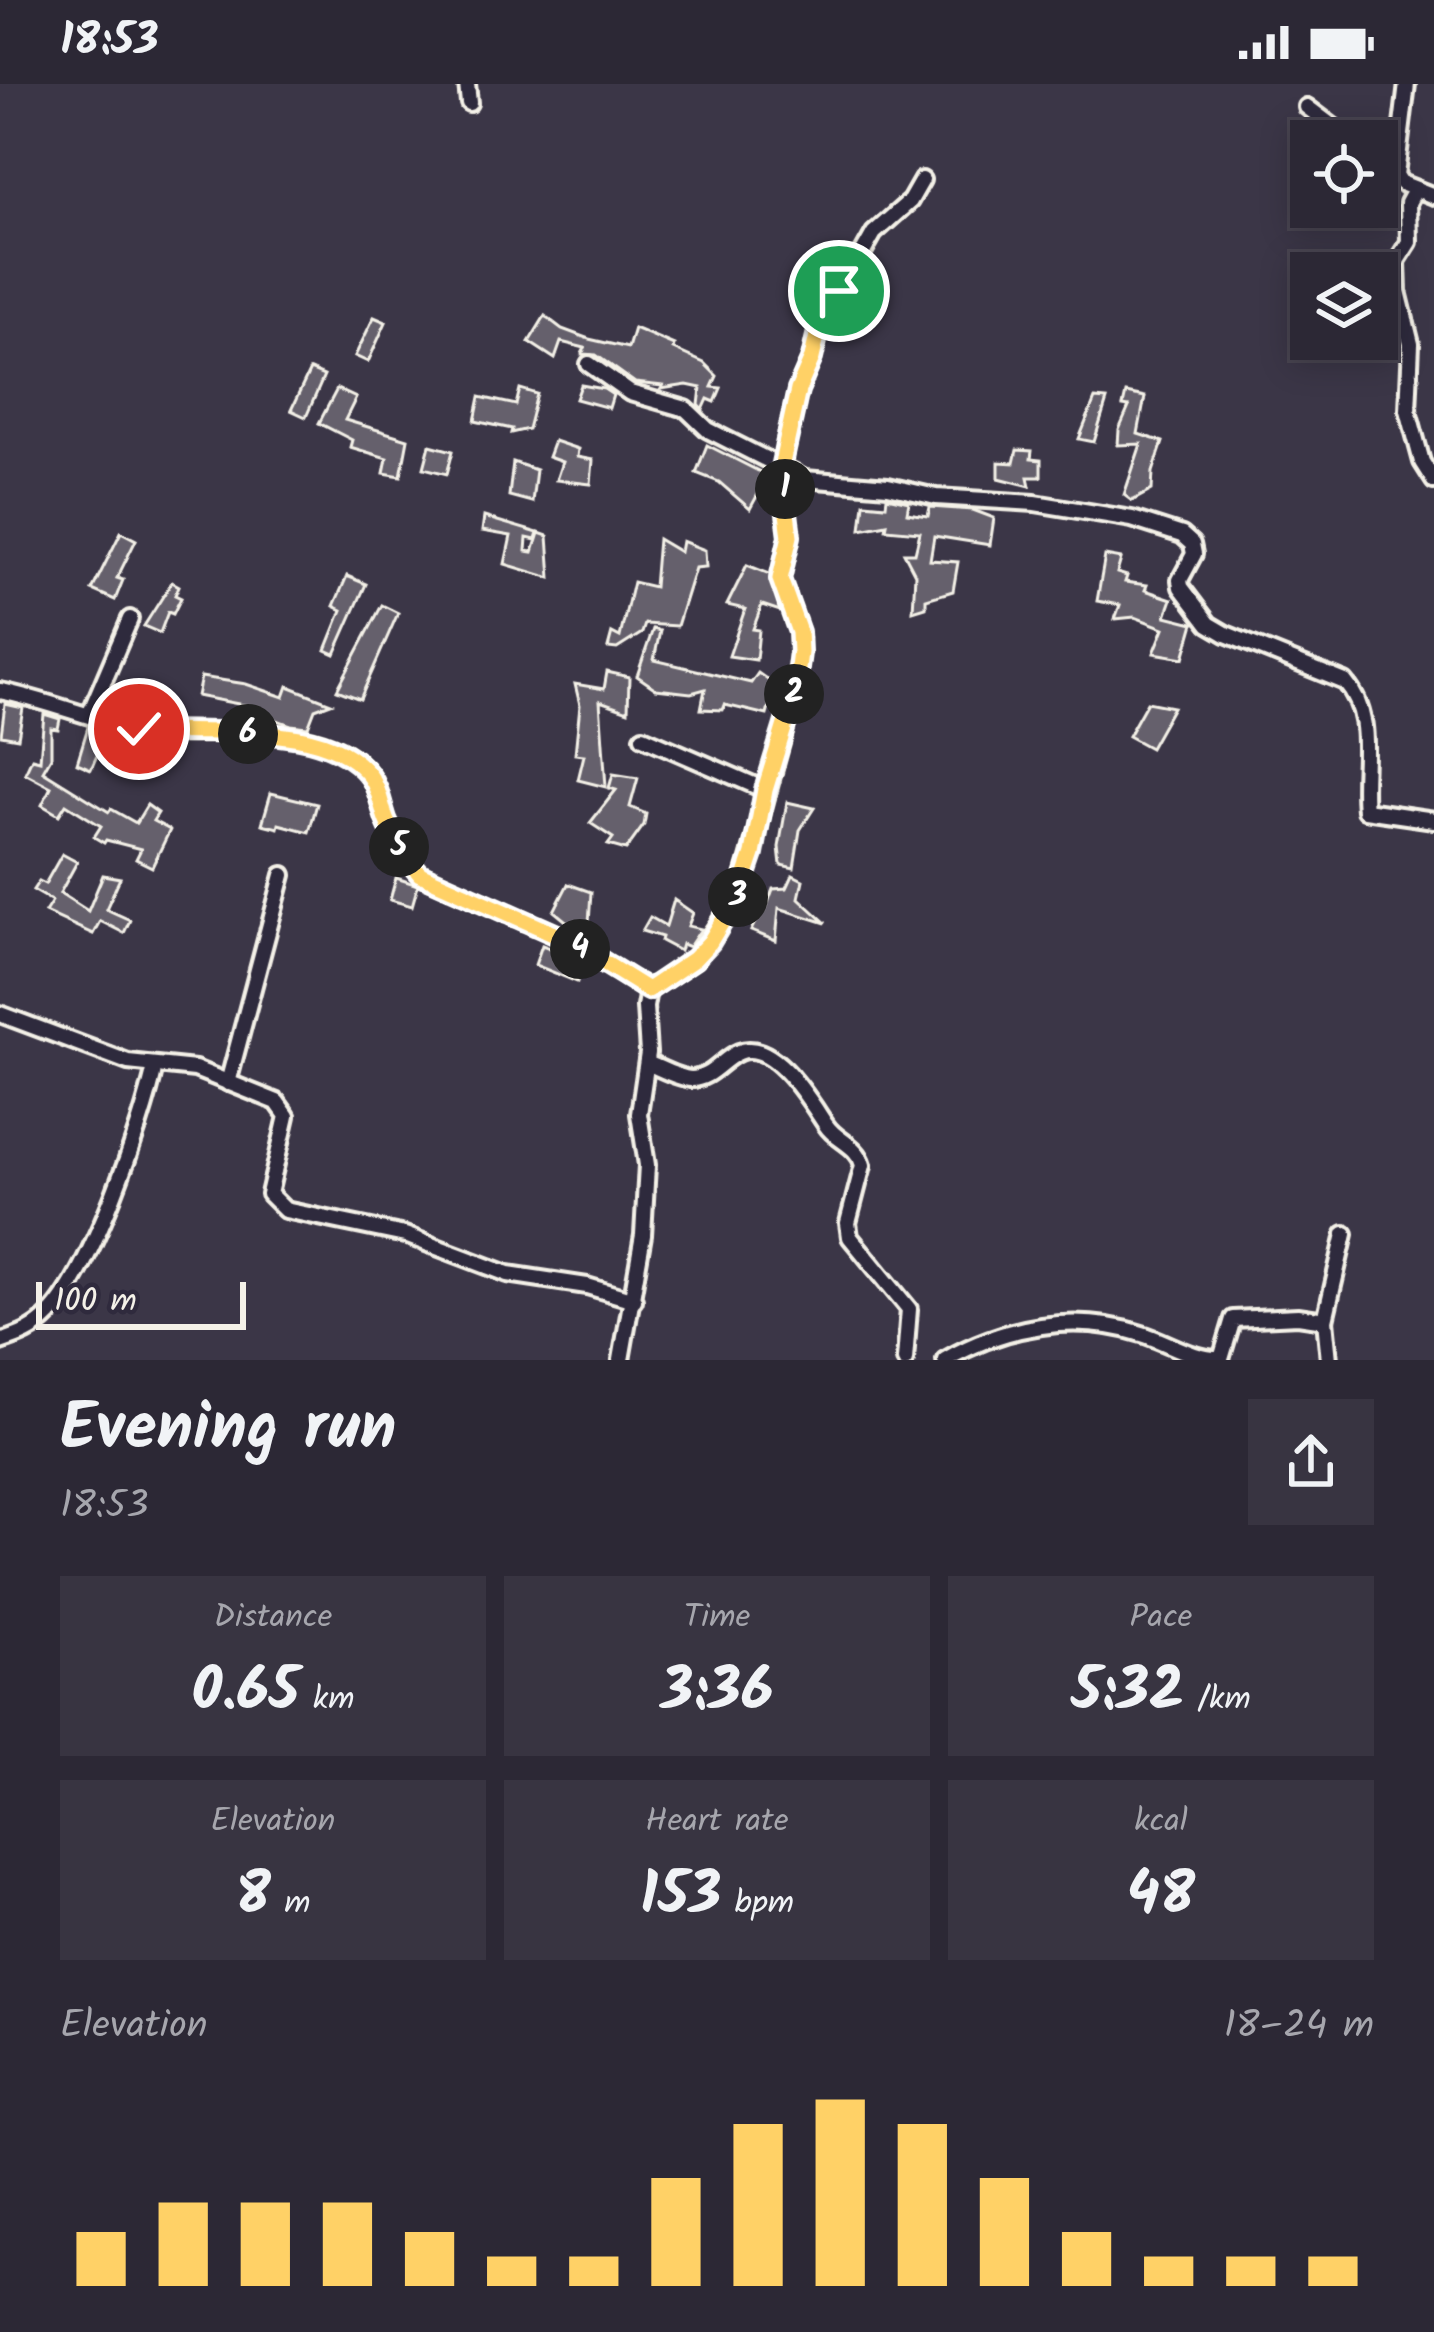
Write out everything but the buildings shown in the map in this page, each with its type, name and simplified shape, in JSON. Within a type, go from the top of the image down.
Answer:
[{"type":"street","points":[[467,84],[469,103]]},
{"type":"street","points":[[1398,158],[1407,84]]},
{"type":"street","points":[[1307,107],[1324,120]]},
{"type":"street","points":[[1398,178],[1434,196]]},
{"type":"street","points":[[621,1360],[643,1235],[646,1165],[639,1114],[648,990],[694,959],[730,911],[753,854],[765,790],[795,692],[800,641],[780,579],[790,536],[781,468],[798,390],[827,301],[848,279],[874,232],[910,201],[922,180]]},
{"type":"street","points":[[1414,190],[1408,203],[1409,242],[1397,261],[1398,291],[1411,344],[1408,410],[1422,462],[1434,481]]},
{"type":"street","points":[[589,364],[630,393],[686,409],[708,430],[805,479],[888,486],[936,497],[1034,503],[1132,518],[1182,535],[1192,544],[1194,554],[1181,587],[1209,624],[1345,682],[1359,698],[1366,716],[1365,810],[1434,820]]},
{"type":"street","points":[[89,713],[130,619]]},
{"type":"street","points":[[0,691],[139,729],[177,734],[275,734],[329,747],[357,761],[374,782],[396,840],[420,874],[566,939],[648,990]]},
{"type":"street","points":[[643,736],[765,790]]},
{"type":"street","points":[[228,1083],[283,875]]},
{"type":"street","points":[[0,1014],[128,1062],[195,1069],[283,1107],[287,1116],[283,1139],[269,1183],[274,1202],[285,1210],[404,1235],[492,1270],[587,1286],[634,1300]]},
{"type":"street","points":[[646,1063],[691,1079],[749,1050],[795,1078],[829,1130],[860,1156],[863,1165],[848,1223],[850,1237],[909,1309],[904,1360]]},
{"type":"street","points":[[0,1342],[33,1329],[61,1302],[137,1136],[155,1066]]},
{"type":"street","points":[[1329,1360],[1325,1320],[1345,1234]]},
{"type":"street","points":[[945,1360],[985,1342],[1061,1321],[1113,1327],[1221,1359],[1231,1323],[1239,1316],[1325,1320]]},
{"type":"route","points":[[139,729],[177,734],[275,734],[329,747],[357,761],[374,782],[404,856],[420,874],[566,939],[648,990],[694,959],[710,942],[740,892],[753,854],[765,790],[795,692],[800,652],[799,632],[780,579],[790,536],[781,468],[823,309],[839,291]]}]
